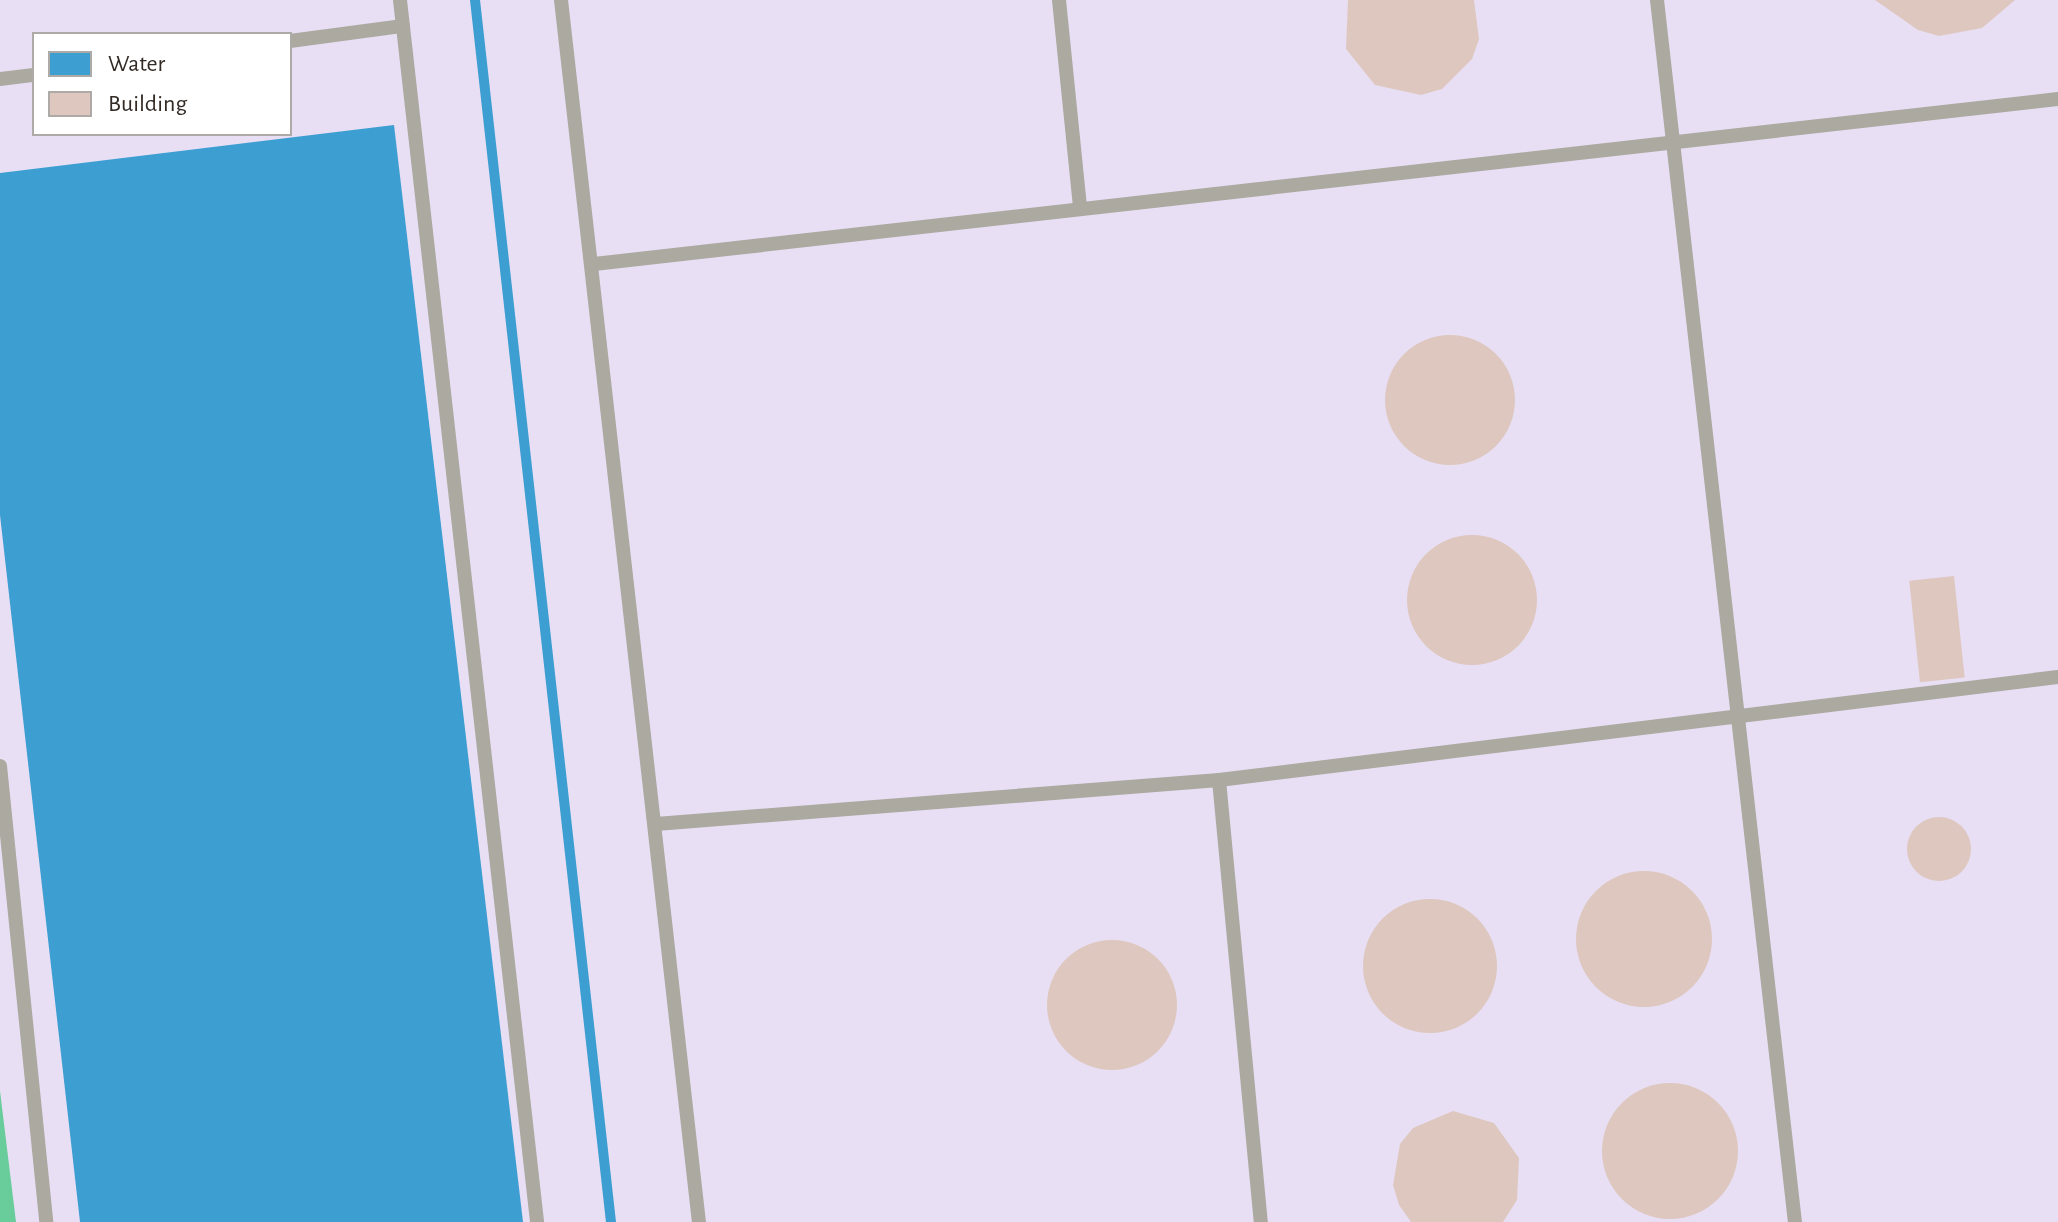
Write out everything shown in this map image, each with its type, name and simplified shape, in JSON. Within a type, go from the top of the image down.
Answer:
[{"type":"lane","points":[[400,0],[537,1222]]},
{"type":"lane","points":[[561,0],[594,264],[699,1222]]},
{"type":"lane","points":[[1059,0],[1080,207]]},
{"type":"lane","points":[[1657,0],[1795,1222]]},
{"type":"lane","points":[[292,41],[403,26]]},
{"type":"lane","points":[[0,79],[32,75]]},
{"type":"lane","points":[[594,264],[1080,207],[1675,145],[2058,99]]},
{"type":"lane","points":[[656,824],[1219,780],[2058,677]]},
{"type":"lane","points":[[0,766],[46,1222]]},
{"type":"lane","points":[[1219,780],[1261,1222]]},
{"type":"shaded area","points":[[0,0],[2058,0],[2058,1222],[0,1222]]},
{"type":"green space","points":[[0,1091],[16,1222],[0,1222]]},
{"type":"water","points":[[394,125],[523,1222],[80,1222],[0,515],[0,173]]},
{"type":"building","points":[[1348,0],[1474,0],[1479,39],[1472,59],[1442,89],[1421,95],[1375,85],[1346,49]]},
{"type":"building","points":[[1875,0],[2015,0],[1982,28],[1939,36],[1918,30]]},
{"type":"building","points":[[1450,335],[1475,340],[1496,354],[1510,375],[1515,400],[1510,425],[1496,446],[1475,460],[1450,465],[1425,460],[1404,446],[1390,425],[1385,400],[1390,375],[1404,354],[1425,340]]},
{"type":"building","points":[[1472,535],[1497,540],[1518,554],[1532,575],[1537,600],[1532,625],[1518,646],[1497,660],[1472,665],[1447,660],[1426,646],[1412,625],[1407,600],[1412,575],[1426,554],[1447,540]]},
{"type":"building","points":[[1954,576],[1965,677],[1920,682],[1909,581]]},
{"type":"building","points":[[1939,817],[1957,823],[1965,831],[1971,849],[1965,867],[1957,875],[1939,881],[1921,875],[1913,867],[1907,849],[1913,831],[1921,823]]},
{"type":"building","points":[[1644,871],[1670,876],[1692,891],[1707,913],[1712,939],[1707,965],[1692,987],[1670,1002],[1644,1007],[1618,1002],[1596,987],[1581,965],[1576,939],[1581,913],[1596,891],[1618,876]]},
{"type":"building","points":[[1430,899],[1456,904],[1478,918],[1492,940],[1497,966],[1492,992],[1478,1014],[1456,1028],[1430,1033],[1404,1028],[1382,1014],[1368,992],[1363,966],[1368,940],[1382,918],[1404,904]]},
{"type":"building","points":[[1112,940],[1137,945],[1158,959],[1172,980],[1177,1005],[1172,1030],[1158,1051],[1137,1065],[1112,1070],[1087,1065],[1066,1051],[1052,1030],[1047,1005],[1052,980],[1066,959],[1087,945]]},
{"type":"building","points":[[1670,1083],[1696,1088],[1718,1103],[1733,1125],[1738,1151],[1733,1177],[1718,1199],[1696,1214],[1670,1219],[1644,1214],[1622,1199],[1607,1177],[1602,1151],[1607,1125],[1622,1103],[1644,1088]]},
{"type":"building","points":[[1453,1111],[1494,1123],[1519,1158],[1517,1200],[1503,1222],[1411,1222],[1399,1205],[1393,1185],[1400,1144],[1413,1128]]},
{"type":"waterway","points":[[475,0],[611,1222]]}]
